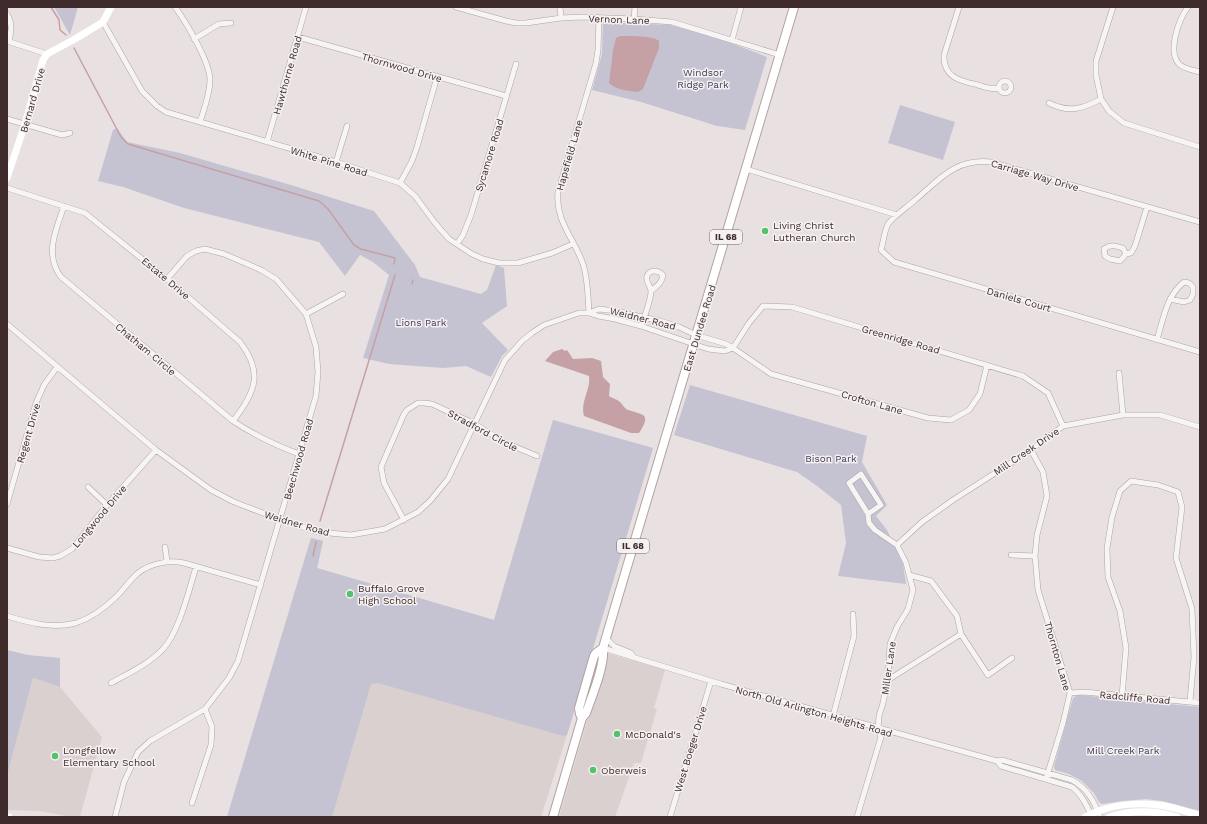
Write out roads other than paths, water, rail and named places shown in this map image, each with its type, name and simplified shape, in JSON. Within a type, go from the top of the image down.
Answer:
[{"type":"main road","name":"East Dundee Road","points":[[553,817],[582,718],[586,713],[591,699],[603,658],[603,648],[794,7]]},
{"type":"street","points":[[7,14],[10,19],[12,30],[8,41],[47,54],[103,22],[111,7]]},
{"type":"street","points":[[175,7],[206,60],[210,75],[209,90],[200,122]]},
{"type":"street","name":"Hawthorne Road","points":[[267,142],[306,7]]},
{"type":"street","name":"Vernon Lane","points":[[456,7],[472,9],[516,23],[560,18],[634,19],[672,22],[780,55]]},
{"type":"street","points":[[560,7],[560,18]]},
{"type":"street","points":[[634,19],[635,7]]},
{"type":"street","points":[[732,40],[741,7]]},
{"type":"street","points":[[959,7],[944,55],[946,68],[953,77],[960,80],[990,89],[999,88]]},
{"type":"street","points":[[1113,7],[1096,61],[1096,75],[1101,99],[1109,110],[1124,123],[1200,147]]},
{"type":"street","points":[[1188,7],[1178,28],[1174,43],[1175,56],[1179,63],[1184,67],[1200,72]]},
{"type":"street","name":"Hapsfield Lane","points":[[589,313],[584,268],[560,216],[558,209],[558,197],[596,63],[599,18]]},
{"type":"street","name":"White Pine Road","points":[[103,22],[142,91],[149,99],[166,112],[336,162],[400,183],[415,196],[442,232],[457,244],[483,259],[508,264],[552,253],[573,244]]},
{"type":"street","points":[[194,39],[219,24],[230,23]]},
{"type":"street","name":"Thornwood Drive","points":[[298,37],[506,96]]},
{"type":"street","name":"Bernard Drive","points":[[7,178],[25,124],[43,60],[47,54]]},
{"type":"street","name":"Sycamore Road","points":[[457,244],[463,235],[471,215],[516,64]]},
{"type":"street","points":[[400,183],[418,147],[437,77]]},
{"type":"street","points":[[1049,103],[1064,109],[1074,109],[1091,104],[1101,99]]},
{"type":"street","points":[[7,119],[62,135],[70,133]]},
{"type":"street","points":[[336,162],[347,126]]},
{"type":"street","name":"Carriage Way Drive","points":[[897,215],[950,170],[978,161],[991,162],[1200,222]]},
{"type":"street","points":[[746,169],[897,215]]},
{"type":"street","name":"Estate Drive","points":[[7,188],[85,213],[167,279],[240,342],[249,354],[254,369],[254,383],[250,396],[233,421]]},
{"type":"street","name":"Chatham Circle","points":[[64,206],[52,249],[53,262],[61,277],[233,421],[251,433],[299,454]]},
{"type":"street","points":[[1126,254],[1130,253],[1135,246],[1147,207]]},
{"type":"street","name":"Daniels Court","points":[[897,215],[888,224],[881,250],[894,262],[1200,352]]},
{"type":"street","name":"Beechwood Road","points":[[115,817],[124,782],[138,752],[150,740],[205,709],[229,678],[238,661],[281,520],[316,396],[318,372],[316,347],[306,314],[276,279],[262,270],[224,254],[205,249],[196,251],[187,256],[167,279]]},
{"type":"street","points":[[1157,340],[1170,299],[1177,287],[1184,282],[1189,283],[1193,287],[1193,294],[1190,300],[1184,302],[1170,299]]},
{"type":"street","points":[[641,326],[651,290]]},
{"type":"street","points":[[306,314],[343,294]]},
{"type":"street","name":"Greenridge Road","points":[[733,348],[749,323],[763,306],[792,307],[1023,376],[1048,393],[1063,426]]},
{"type":"street","name":"Weidner Road","points":[[589,313],[600,309],[616,311],[686,329],[696,335]]},
{"type":"street","name":"Weidner Road","points":[[7,324],[156,450],[211,490],[234,502],[281,520],[318,532],[337,535],[351,535],[385,529],[418,512],[430,501],[448,478],[501,366],[509,354],[532,333],[555,321],[579,313],[589,313],[641,326],[694,345]]},
{"type":"street","name":"Crofton Lane","points":[[696,335],[726,344],[771,374],[928,418],[951,420],[969,410],[980,394],[987,365]]},
{"type":"street","points":[[694,345],[708,349],[725,351],[733,348]]},
{"type":"street","name":"Regent Drive","points":[[7,504],[36,403],[44,385],[57,367]]},
{"type":"street","points":[[1119,373],[1123,415]]},
{"type":"street","name":"Stradford Circle","points":[[404,520],[384,483],[381,467],[407,410],[418,404],[428,403],[473,423],[506,443],[537,456]]},
{"type":"street","name":"Mill Creek Drive","points":[[897,545],[922,522],[953,500],[1031,450],[1063,426],[1123,415],[1160,415],[1200,427]]},
{"type":"street","name":"Longwood Drive","points":[[7,548],[39,557],[52,558],[60,556],[72,549],[107,505],[156,450]]},
{"type":"street","name":"Thornton Lane","points":[[1031,450],[1043,472],[1047,496],[1037,535],[1035,556],[1038,590],[1070,692],[1063,723],[1046,779]]},
{"type":"street","points":[[861,474],[881,505],[868,514],[849,483],[861,474]]},
{"type":"street","points":[[1122,696],[1126,648],[1120,611],[1108,577],[1107,548],[1112,517],[1120,491],[1131,481],[1158,485],[1178,492],[1182,507],[1176,558],[1192,609],[1194,657],[1190,702]]},
{"type":"street","points":[[88,488],[107,505]]},
{"type":"street","name":"Miller Lane","points":[[857,817],[881,737],[878,729],[879,716],[888,680],[890,644],[896,627],[908,609],[913,590],[906,563],[897,545],[875,530],[869,523],[868,514]]},
{"type":"street","points":[[165,547],[167,561]]},
{"type":"street","points":[[1010,555],[1035,556]]},
{"type":"street","points":[[7,616],[41,625],[62,625],[77,622],[102,609],[117,596],[138,573],[150,566],[167,561],[184,563],[261,585]]},
{"type":"street","points":[[111,683],[150,660],[164,649],[175,633],[196,567]]},
{"type":"street","points":[[910,575],[931,581],[957,616],[961,634],[988,674],[1012,658]]},
{"type":"street","points":[[833,716],[854,636],[853,614]]},
{"type":"street","points":[[888,680],[961,634]]},
{"type":"street","name":"North Old Arlington Heights Road","points":[[606,638],[614,646],[631,653],[633,656]]},
{"type":"street","name":"North Old Arlington Heights Road","points":[[603,648],[878,729],[997,761],[1002,760],[1072,780],[1080,785],[1091,796],[1099,814]]},
{"type":"street","name":"West Boeger Drive","points":[[670,817],[711,681]]},
{"type":"street","name":"Radcliffe Road","points":[[1070,692],[1200,703]]},
{"type":"street","points":[[192,803],[211,745],[212,727],[205,709]]},
{"type":"street","name":"North Old Arlington Heights Road","points":[[997,761],[1001,766],[1072,788],[1077,791],[1087,805],[1089,816]]},
{"type":"street","points":[[1089,816],[1099,814],[1121,805],[1145,804],[1162,805],[1200,816]]},
{"type":"street","points":[[1109,817],[1133,812],[1158,813],[1177,817]]},
{"type":"waterway","points":[[51,7],[59,20],[60,30],[66,35]]},
{"type":"waterway","points":[[74,48],[121,137],[128,144],[319,201],[328,209],[354,245],[361,249],[395,258],[394,264]]},
{"type":"waterway","points":[[320,521],[395,275]]},
{"type":"waterway","points":[[412,284],[413,280]]},
{"type":"waterway","points":[[313,556],[316,542]]},
{"type":"place","name":"Living Christ Lutheran Church","points":[[765,231]]},
{"type":"place","name":"Buffalo Grove High School","points":[[350,594]]},
{"type":"place","name":"McDonald's","points":[[617,734]]},
{"type":"place","name":"Longfellow Elementary School","points":[[55,756]]},
{"type":"place","name":"Oberweis","points":[[593,770]]},
{"type":"park label","name":"Windsor Ridge Park","points":[[703,78]]},
{"type":"park label","name":"Lions Park","points":[[421,322]]},
{"type":"park label","name":"Bison Park","points":[[831,458]]},
{"type":"park label","name":"Mill Creek Park","points":[[1123,750]]}]
